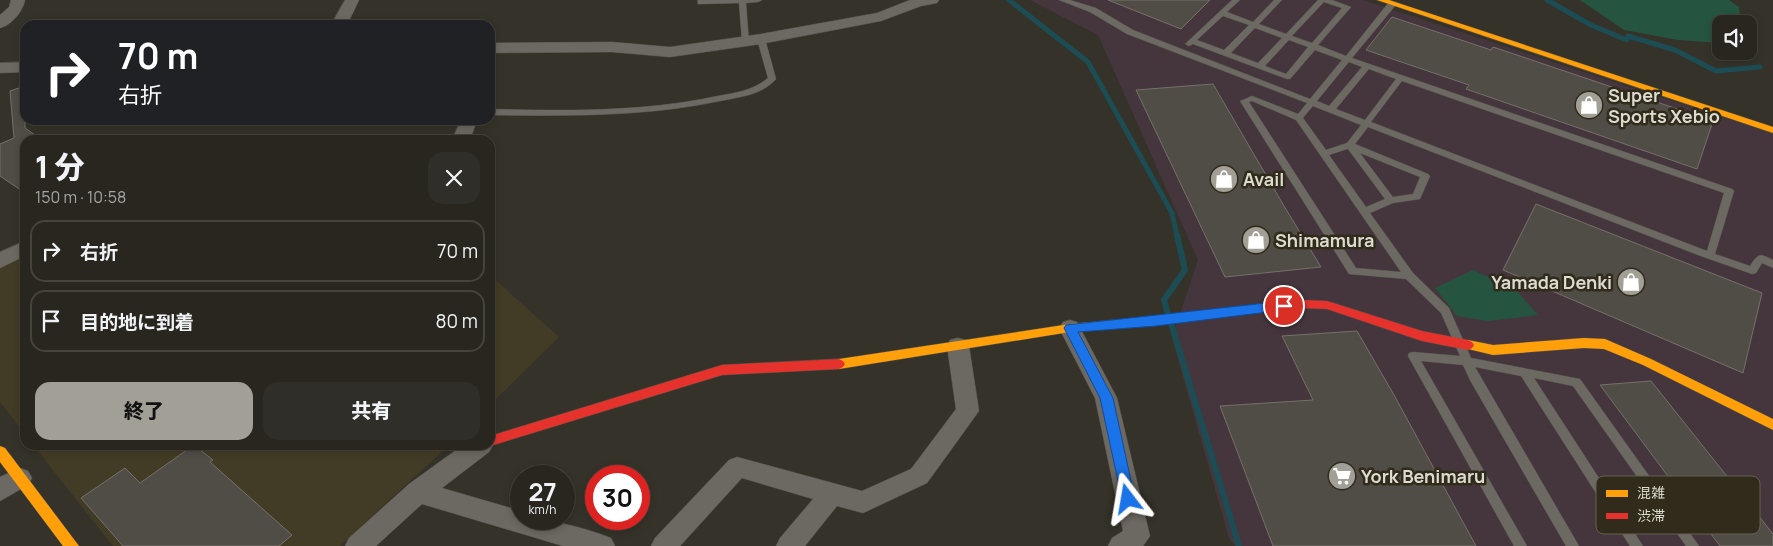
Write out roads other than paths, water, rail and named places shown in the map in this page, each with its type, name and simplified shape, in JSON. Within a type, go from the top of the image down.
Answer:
[{"type":"street","points":[[0,23],[16,8],[18,0]]},
{"type":"street","points":[[342,20],[352,0]]},
{"type":"street","points":[[495,52],[612,47],[670,52],[754,40],[880,17],[918,2],[932,0]]},
{"type":"street","points":[[1412,0],[1773,120]]},
{"type":"street","points":[[1387,2],[1773,130]]},
{"type":"street","points":[[0,68],[20,67]]},
{"type":"street","points":[[0,261],[20,251]]},
{"type":"street","points":[[495,439],[722,370],[853,363],[1070,328],[1156,321],[1301,304],[1327,305],[1422,336],[1493,350],[1584,343],[1605,344],[1646,362],[1773,425]]},
{"type":"street","points":[[1070,328],[1106,398],[1119,463],[1137,536],[1121,546]]},
{"type":"street","points":[[664,546],[736,467],[863,502],[919,476],[968,411],[958,346]]},
{"type":"street","points":[[358,546],[418,492],[474,450]]},
{"type":"street","points":[[0,452],[72,546]]},
{"type":"street","points":[[0,490],[20,478]]},
{"type":"street","points":[[418,492],[602,546]]},
{"type":"street","points":[[790,546],[832,494]]},
{"type":"lane","points":[[701,2],[758,0]]},
{"type":"lane","points":[[1063,0],[1093,10],[1130,32],[1710,256],[1752,270],[1760,258],[1773,264]]},
{"type":"lane","points":[[1181,52],[1236,0]]},
{"type":"lane","points":[[1226,53],[1278,0]]},
{"type":"lane","points":[[1192,41],[1287,77],[1347,7],[1323,0],[1260,66]]},
{"type":"lane","points":[[495,112],[614,113],[699,104],[763,88],[772,80],[754,40],[742,1]]},
{"type":"lane","points":[[1299,118],[1348,59],[1387,2]]},
{"type":"lane","points":[[1222,13],[1401,78],[1729,191],[1710,256]]},
{"type":"lane","points":[[1330,110],[1367,66]]},
{"type":"lane","points":[[1324,154],[1350,144],[1401,78]]},
{"type":"lane","points":[[1408,276],[1353,271],[1244,101],[1252,98],[1299,118],[1408,276],[1445,311],[1461,345],[1466,361],[1573,546]]},
{"type":"lane","points":[[1350,144],[1391,200]]},
{"type":"lane","points":[[1350,144],[1424,176],[1417,197],[1391,200],[1364,212]]},
{"type":"lane","points":[[1521,546],[1414,356],[1466,361],[1576,382],[1643,476]]},
{"type":"lane","points":[[1524,372],[1596,484]]},
{"type":"lane","points":[[1628,534],[1636,546]]},
{"type":"lane","points":[[1684,534],[1693,546]]},
{"type":"waterway","points":[[1009,0],[1088,62],[1172,213],[1177,236]]},
{"type":"waterway","points":[[1547,0],[1591,25],[1627,40],[1628,36],[1675,50],[1716,71],[1760,67]]},
{"type":"waterway","points":[[1168,314],[1164,300],[1185,270],[1177,235]]},
{"type":"waterway","points":[[1171,323],[1239,546]]},
{"type":"place","name":"Super Sports Xebio","points":[[1589,105]]},
{"type":"place","name":"Avail","points":[[1224,179]]},
{"type":"place","name":"Shimamura","points":[[1256,240]]},
{"type":"place","name":"Yamada Denki","points":[[1631,282]]},
{"type":"place","name":"York Benimaru","points":[[1342,476]]}]
